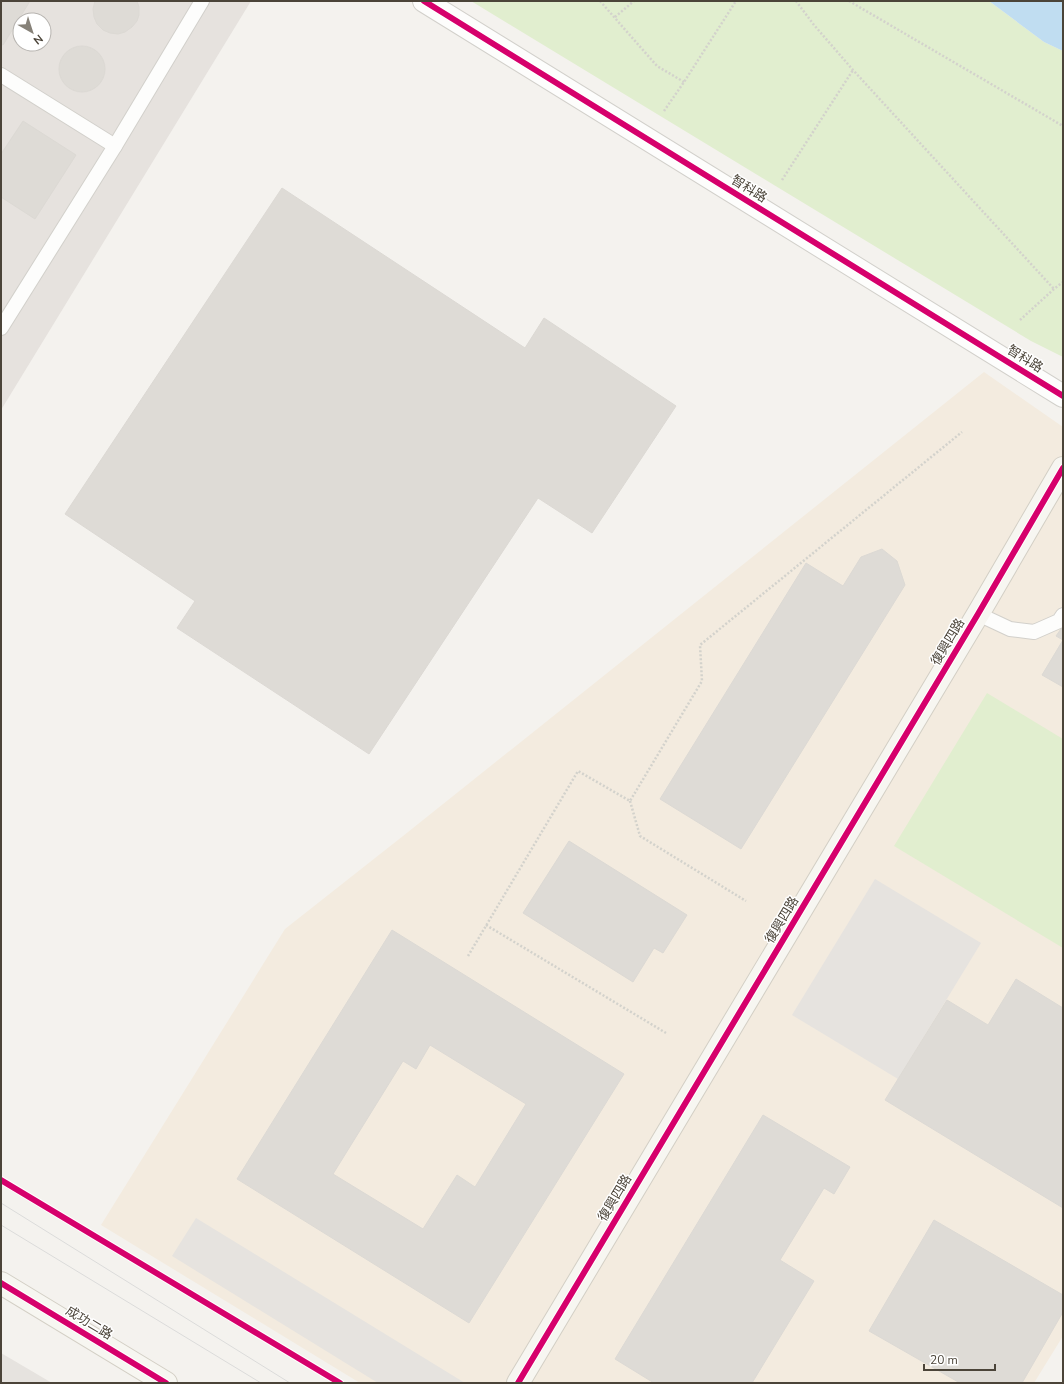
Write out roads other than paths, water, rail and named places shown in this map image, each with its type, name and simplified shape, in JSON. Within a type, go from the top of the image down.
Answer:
[{"type":"street","name":"智科路","points":[[424,1],[1063,396]]},
{"type":"street","name":"復興四路","points":[[518,1383],[978,614],[1063,468]]},
{"type":"street","name":"成功二路","points":[[1,1283],[166,1383]]},
{"type":"lane","points":[[1,328],[115,146],[202,1]]},
{"type":"lane","points":[[1,75],[115,146]]},
{"type":"lane","points":[[978,614],[1010,630],[1034,632],[1059,621],[1063,615]]},
{"type":"water","points":[[989,1],[1063,1],[1063,51],[1044,42]]},
{"type":"tram line","points":[[1,1203],[290,1383]]},
{"type":"tram line","points":[[1,1225],[261,1383]]}]
